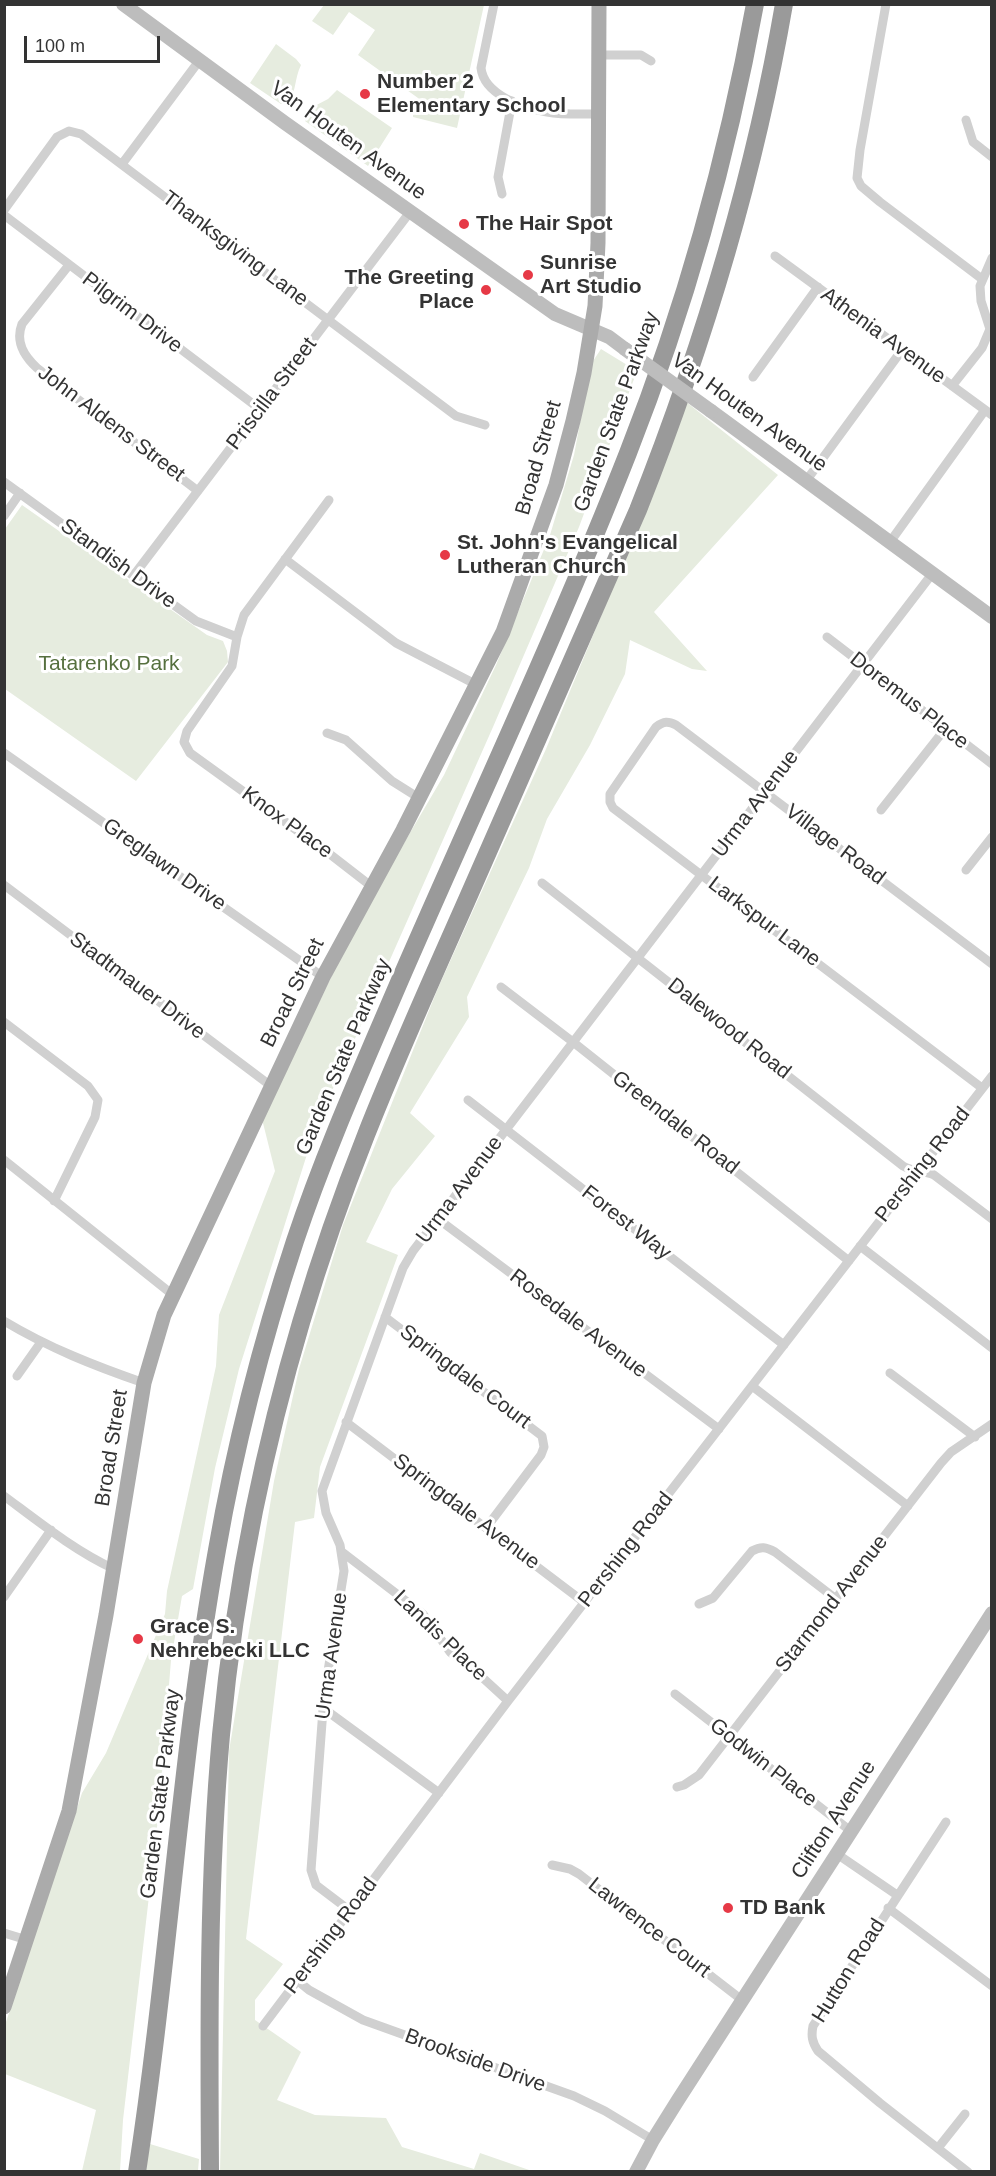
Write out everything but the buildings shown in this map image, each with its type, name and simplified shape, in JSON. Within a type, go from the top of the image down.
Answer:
[{"type":"highway","name":"Garden State Parkway","points":[[137,2172],[208,1602],[227,1499],[257,1371],[296,1239],[331,1142],[549,642],[638,426],[672,331],[701,237],[729,131],[755,4]]},
{"type":"highway","points":[[210,2172],[210,1991],[215,1820],[221,1735],[234,1628],[254,1512],[273,1427],[329,1235],[366,1136],[408,1034],[633,521],[664,445],[733,235],[759,128],[784,4]]},
{"type":"main road","name":"Van Houten Avenue","points":[[123,4],[199,61],[555,314],[609,337],[990,614]]},
{"type":"main road","name":"Broad Street","points":[[4,2007],[69,1811],[114,1569],[144,1383],[152,1350],[173,1295],[323,977],[477,686],[512,609],[556,485],[573,421],[592,330],[598,243],[599,4]]},
{"type":"main road","name":"Clifton Avenue","points":[[636,2172],[653,2140],[742,2000],[992,1613]]},
{"type":"street","points":[[494,4],[484,49],[482,74],[490,89],[512,101],[546,112],[598,114]]},
{"type":"street","points":[[886,4],[857,178],[861,186],[880,202],[982,279]]},
{"type":"street","points":[[598,55],[641,55],[651,61]]},
{"type":"street","points":[[122,164],[199,61]]},
{"type":"street","points":[[502,194],[498,177],[512,101]]},
{"type":"street","points":[[966,120],[972,142],[992,157]]},
{"type":"street","name":"Thanksgiving Lane","points":[[4,210],[57,137],[65,131],[81,134],[456,416],[485,425]]},
{"type":"street","name":"Priscilla Street","points":[[134,575],[410,212]]},
{"type":"street","name":"Pilgrim Drive","points":[[4,215],[261,410]]},
{"type":"street","name":"Athenia Avenue","points":[[776,256],[988,412]]},
{"type":"street","points":[[952,386],[982,348],[990,329],[981,301],[980,286],[992,258]]},
{"type":"street","name":"John Aldens Street","points":[[69,265],[22,324],[19,333],[23,351],[37,368],[198,491]]},
{"type":"street","points":[[753,377],[818,287]]},
{"type":"street","points":[[806,480],[902,350]]},
{"type":"street","points":[[890,542],[988,412]]},
{"type":"street","name":"Standish Drive","points":[[4,482],[196,621],[237,637]]},
{"type":"street","points":[[4,516],[20,493]]},
{"type":"street","name":"Knox Place","points":[[329,500],[244,615],[232,666],[184,737],[186,748],[202,761],[371,886]]},
{"type":"street","points":[[285,559],[396,643],[477,686]]},
{"type":"street","name":"Urma Avenue","points":[[349,1910],[316,1885],[311,1870],[323,1708],[344,1571],[342,1552],[324,1507],[322,1491],[403,1268],[505,1130],[932,574]]},
{"type":"street","name":"Doremus Place","points":[[827,637],[992,764]]},
{"type":"street","name":"Village Road","points":[[650,736],[662,722],[676,725],[992,964]]},
{"type":"street","points":[[881,810],[945,729]]},
{"type":"street","points":[[327,733],[346,740],[392,781],[419,798]]},
{"type":"street","name":"Larkspur Lane","points":[[650,736],[610,794],[611,806],[982,1088]]},
{"type":"street","name":"Greglawn Drive","points":[[4,753],[323,977]]},
{"type":"street","points":[[966,870],[992,837]]},
{"type":"street","name":"Dalewood Road","points":[[542,883],[903,1166],[934,1175],[992,1219]]},
{"type":"street","name":"Stadtmauer Drive","points":[[4,885],[271,1086]]},
{"type":"street","name":"Greendale Road","points":[[501,987],[849,1261]]},
{"type":"street","points":[[4,1022],[88,1086],[98,1100],[95,1117],[54,1201]]},
{"type":"street","name":"Pershing Road","points":[[263,2026],[508,1701],[992,1076]]},
{"type":"street","name":"Forest Way","points":[[468,1100],[784,1345]]},
{"type":"street","points":[[4,1160],[173,1295]]},
{"type":"street","name":"Rosedale Avenue","points":[[438,1218],[718,1429]]},
{"type":"street","points":[[860,1246],[992,1348]]},
{"type":"street","name":"Springdale Court","points":[[385,1317],[542,1436],[544,1447],[541,1455],[486,1528]]},
{"type":"street","points":[[4,1321],[41,1342],[96,1367],[144,1383]]},
{"type":"street","points":[[17,1376],[41,1342]]},
{"type":"street","points":[[890,1373],[975,1437]]},
{"type":"street","points":[[752,1386],[908,1506]]},
{"type":"street","name":"Springdale Avenue","points":[[346,1422],[585,1603]]},
{"type":"street","name":"Starmond Avenue","points":[[677,1787],[699,1775],[951,1452],[992,1424]]},
{"type":"street","points":[[4,1496],[51,1530],[114,1569]]},
{"type":"street","points":[[4,1597],[51,1530]]},
{"type":"street","points":[[699,1604],[713,1598],[752,1551],[759,1547],[775,1552],[836,1599]]},
{"type":"street","name":"Landis Place","points":[[342,1552],[423,1614],[450,1652],[472,1668],[508,1701]]},
{"type":"street","name":"Godwin Place","points":[[675,1694],[852,1832]]},
{"type":"street","points":[[323,1708],[439,1793]]},
{"type":"street","name":"Hutton Road","points":[[946,1822],[813,2026],[813,2044],[818,2051],[880,2103],[968,2172]]},
{"type":"street","points":[[837,1854],[897,1895]]},
{"type":"street","name":"Lawrence Court","points":[[552,1865],[570,1869],[579,1874],[742,2000]]},
{"type":"street","points":[[888,1908],[992,1986]]},
{"type":"street","points":[[4,1933],[27,1940]]},
{"type":"street","name":"Brookside Drive","points":[[298,1981],[309,1990],[363,2020],[574,2096],[605,2111],[653,2140]]},
{"type":"street","points":[[938,2148],[965,2114]]},
{"type":"green space","points":[[324,5],[484,5],[457,128],[413,117],[413,107],[418,98],[358,55],[375,30],[349,12],[333,35],[312,21]]},
{"type":"green space","points":[[276,44],[301,65],[289,103],[281,104],[250,83]]},
{"type":"green space","points":[[337,90],[392,128],[368,166],[305,121],[307,110],[328,99]]},
{"type":"green space","points":[[601,349],[637,371],[579,527],[315,1129],[239,1369],[215,1468],[193,1589],[182,1596],[171,1660],[159,1810],[123,2120],[120,2171],[82,2171],[96,2110],[5,2074],[4,2028],[82,1793],[106,1753],[165,1614],[167,1591],[216,1366],[219,1315],[275,1171],[262,1119],[360,918],[444,775],[496,665],[550,535],[574,455],[591,364]]},
{"type":"green space","points":[[685,401],[778,475],[654,612],[707,671],[692,669],[630,640],[625,674],[590,745],[547,819],[529,868],[467,997],[469,1017],[410,1113],[435,1136],[392,1189],[366,1242],[398,1255],[320,1467],[314,1518],[295,1522],[246,1939],[283,1964],[255,2000],[255,2020],[301,2052],[277,2100],[315,2115],[386,2118],[402,2147],[474,2169],[480,2153],[532,2171],[220,2172],[229,1751],[274,1481],[299,1369],[343,1225],[438,988],[546,749],[639,524]]},
{"type":"green space","name":"Tatarenko Park","points":[[22,505],[207,635],[223,641],[228,662],[136,781],[5,689],[5,529]]},
{"type":"green space","points":[[150,2144],[199,2159],[198,2171],[145,2172]]},
{"type":"place","name":"Number 2 Elementary School","points":[[365,94]]},
{"type":"place","name":"The Hair Spot","points":[[464,224]]},
{"type":"place","name":"Sunrise Art Studio","points":[[528,275]]},
{"type":"place","name":"The Greeting Place","points":[[486,290]]},
{"type":"place","name":"St. John's Evangelical Lutheran Church","points":[[445,555]]},
{"type":"place","name":"Grace S. Nehrebecki LLC","points":[[138,1639]]},
{"type":"place","name":"TD Bank","points":[[728,1908]]}]
